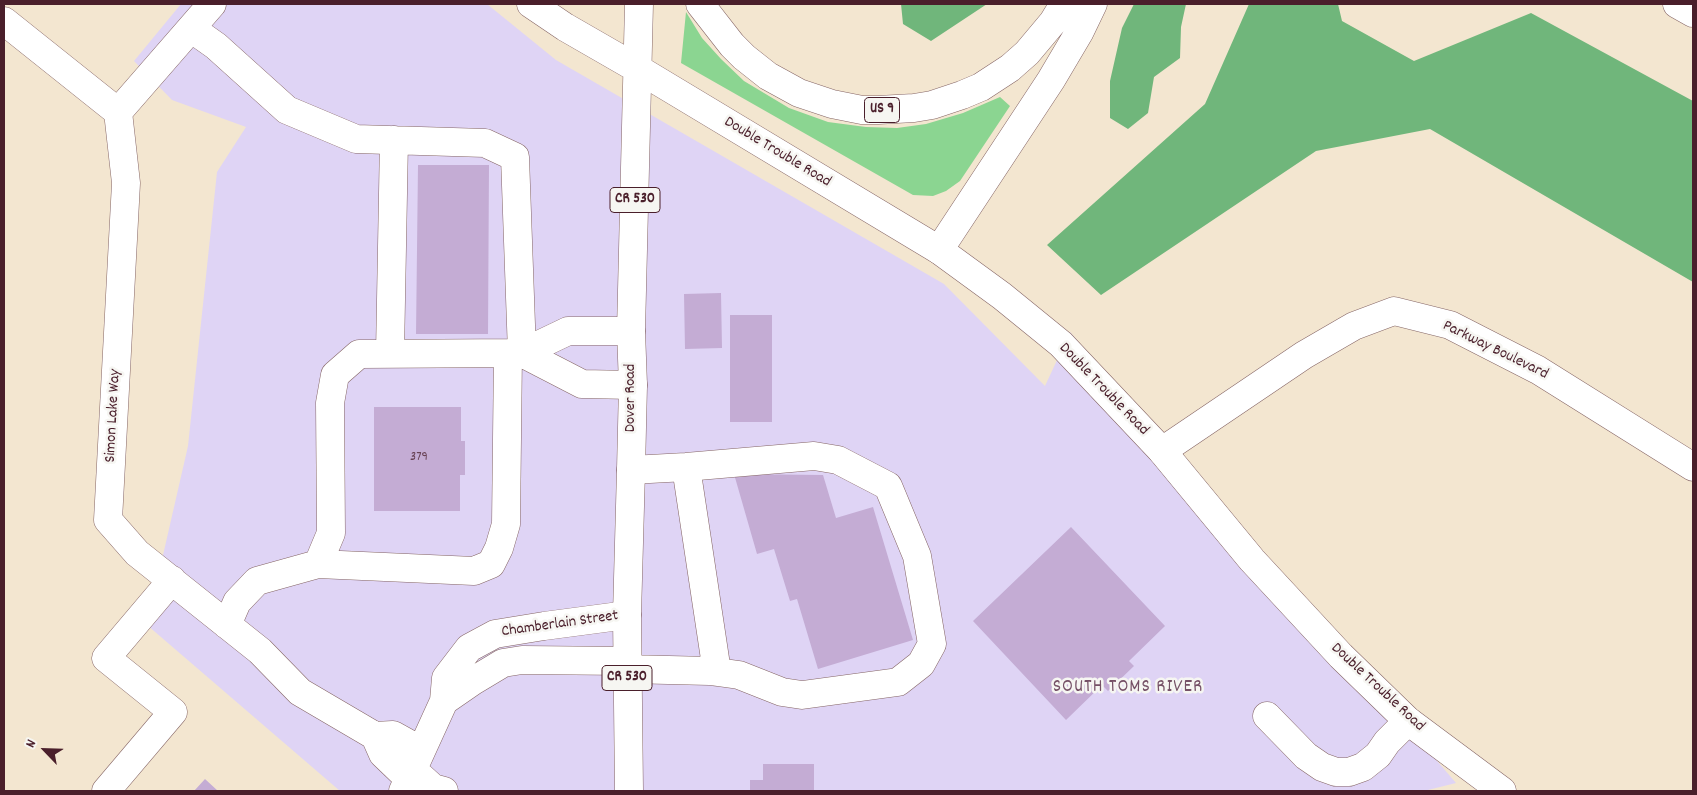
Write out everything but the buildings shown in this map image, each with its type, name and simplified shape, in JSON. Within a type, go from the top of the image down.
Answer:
[{"type":"main road","points":[[4,21],[118,112],[212,4]]},
{"type":"main road","name":"Double Trouble Road","points":[[531,4],[565,27],[939,250],[1002,296],[1061,344],[1162,452],[1252,560],[1340,656],[1408,721],[1502,791]]},
{"type":"main road","name":"Dover Road","points":[[629,791],[627,615],[633,385],[631,331],[639,4]]},
{"type":"main road","name":"US 9","points":[[700,4],[732,45],[768,76],[799,93],[832,104],[862,110],[878,110],[932,105],[981,87],[1010,68],[1027,53],[1053,22],[1064,4]]},
{"type":"main road","points":[[939,250],[1051,80],[1080,31],[1093,4]]},
{"type":"main road","points":[[1676,4],[1693,13]]},
{"type":"main road","points":[[192,29],[216,46],[287,110],[356,139],[485,143],[515,157],[515,353],[506,524],[499,548],[491,564],[474,571],[318,564],[257,581],[237,602],[227,624]]},
{"type":"main road","name":"Simon Lake Way","points":[[118,112],[126,183],[108,520],[138,553],[260,651],[300,692],[375,736],[393,735],[411,772],[433,788],[444,791]]},
{"type":"main road","points":[[390,353],[394,140]]},
{"type":"main road","name":"Parkway Boulevard","points":[[1162,452],[1304,355],[1354,326],[1394,311],[1450,325],[1538,370],[1693,468]]},
{"type":"main road","points":[[318,564],[331,533],[330,403],[335,375],[359,354],[515,353],[568,331],[631,331]]},
{"type":"main road","points":[[515,353],[582,384],[633,385]]},
{"type":"main road","name":"Chamberlain Street","points":[[444,702],[472,682],[503,664],[522,660],[717,672],[738,675],[782,692],[802,695],[898,682],[921,664],[932,644],[918,556],[888,486],[838,460],[814,456],[631,470]]},
{"type":"main road","points":[[686,467],[717,672]]},
{"type":"main road","points":[[106,791],[172,712],[106,658],[172,580]]},
{"type":"main road","name":"Chamberlain Street","points":[[411,772],[444,702],[446,678],[469,648],[495,634],[627,615]]},
{"type":"main road","points":[[1267,716],[1306,756],[1322,767],[1336,772],[1349,772],[1363,767],[1378,755],[1387,742],[1408,721]]},
{"type":"shaded area","points":[[181,4],[487,4],[556,60],[944,284],[1045,386],[1070,332],[1456,783],[1424,791],[340,791],[147,625],[188,446],[217,172],[246,127],[172,100],[134,61]]},
{"type":"green space","points":[[901,4],[987,4],[931,41],[903,24]]},
{"type":"green space","points":[[1134,4],[1186,4],[1181,27],[1180,58],[1154,77],[1148,113],[1128,129],[1110,118],[1110,81],[1122,28]]},
{"type":"green space","points":[[1249,4],[1338,4],[1342,21],[1414,61],[1531,13],[1693,101],[1693,282],[1430,129],[1316,151],[1101,295],[1047,245],[1205,104]]},
{"type":"green space","points":[[686,12],[702,38],[744,81],[789,108],[828,122],[866,127],[897,128],[926,124],[963,113],[1000,97],[1010,106],[960,181],[946,191],[933,196],[913,195],[681,63]]},
{"type":"district","name":"SOUTH TOMS RIVER","points":[[1128,688]]}]
